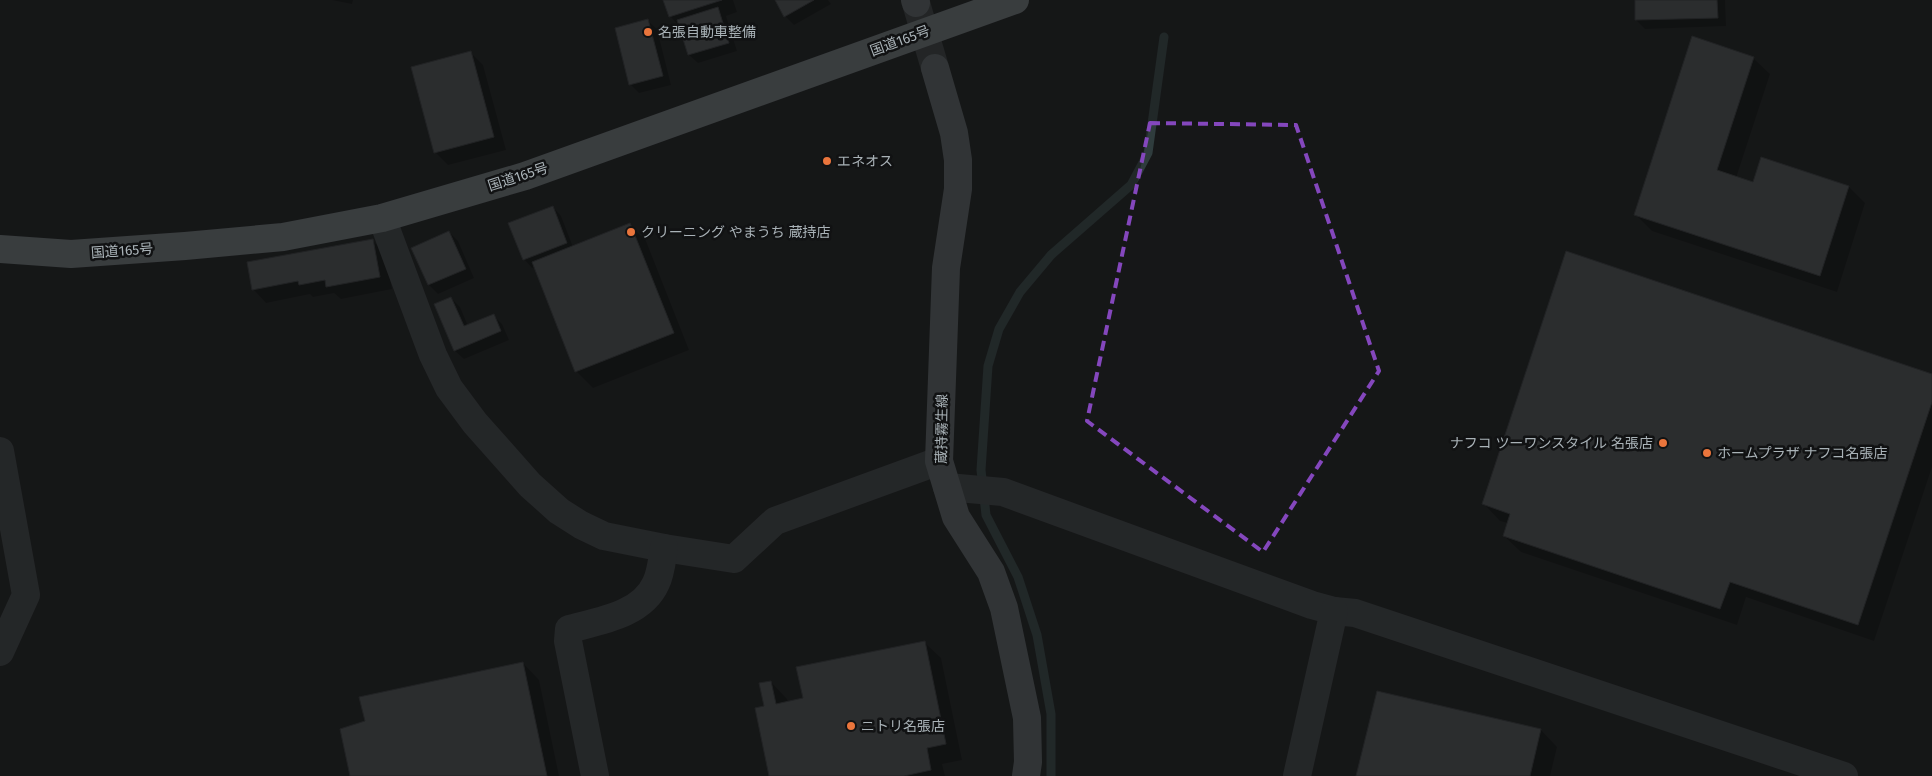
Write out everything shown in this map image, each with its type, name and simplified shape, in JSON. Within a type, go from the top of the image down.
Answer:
[{"type":"highway","name":"国道165号","points":[[0,249],[71,254],[195,245],[282,237],[382,218],[525,176],[1015,0]]},
{"type":"main road","name":"蔵持霧生線","points":[[935,68],[954,133],[958,160],[958,189],[946,268],[943,474],[956,517],[991,572],[1004,608],[1027,718],[1028,762],[1026,776]]},
{"type":"street","points":[[382,218],[433,355],[449,388],[481,430],[530,485],[559,511],[581,526],[604,536],[734,559],[775,521],[943,474],[1003,492],[1146,546],[1334,611],[1355,613],[1844,776]]},
{"type":"street","points":[[0,451],[26,595],[0,652]]},
{"type":"street","points":[[595,776],[568,641],[569,629],[629,611],[644,600],[656,583],[664,548]]},
{"type":"street","points":[[1297,776],[1334,611]]},
{"type":"highlighted area","points":[[1150,123],[1296,125],[1379,371],[1263,552],[1087,421]]},
{"type":"building","points":[[663,0],[722,0],[669,17]]},
{"type":"building","points":[[775,0],[814,0],[784,17]]},
{"type":"building","points":[[1635,0],[1717,0],[1718,18],[1635,20]]},
{"type":"building","points":[[718,7],[729,43],[688,55],[677,20]]},
{"type":"building","points":[[648,19],[663,76],[629,85],[615,28]]},
{"type":"building","points":[[1692,36],[1754,57],[1717,170],[1753,182],[1761,157],[1849,186],[1820,276],[1634,215]]},
{"type":"building","points":[[471,51],[494,137],[434,153],[411,67]]},
{"type":"building","points":[[553,206],[567,243],[523,260],[508,223]]},
{"type":"building","points":[[630,223],[674,333],[575,372],[532,262]]},
{"type":"building","points":[[449,231],[466,269],[428,285],[411,248]]},
{"type":"building","points":[[373,239],[380,277],[326,287],[325,280],[299,285],[298,281],[252,290],[247,262]]},
{"type":"building","name":"ホームプラザ ナフコ名張店","points":[[1566,251],[1932,374],[1932,402],[1858,625],[1730,582],[1720,609],[1503,536],[1510,514],[1482,504]]},
{"type":"building","points":[[451,297],[464,326],[494,314],[501,331],[454,351],[434,304]]},
{"type":"building","name":"ニトリ名張店","points":[[925,641],[946,744],[927,748],[931,770],[904,776],[769,776],[755,708],[764,706],[759,683],[771,681],[776,704],[803,698],[796,667]]},
{"type":"building","points":[[523,662],[547,776],[350,776],[340,729],[365,721],[359,697]]},
{"type":"building","points":[[1377,691],[1541,729],[1530,776],[1356,776]]},
{"type":"waterway","points":[[1051,776],[1051,714],[1037,635],[1018,577],[986,515],[981,470],[988,366],[999,329],[1020,292],[1051,255],[1131,185],[1148,153],[1164,37]]},
{"type":"tunnel","points":[[916,3],[935,68]]},
{"type":"place","name":"名張自動車整備","points":[[648,32]]},
{"type":"place","name":"エネオス","points":[[827,161]]},
{"type":"place","name":"クリーニング やまうち 蔵持店","points":[[631,232]]},
{"type":"place","name":"ナフコ ツーワンスタイル 名張店","points":[[1663,443]]},
{"type":"place","name":"ホームプラザ ナフコ名張店","points":[[1707,453]]},
{"type":"place","name":"ニトリ名張店","points":[[851,726]]}]
